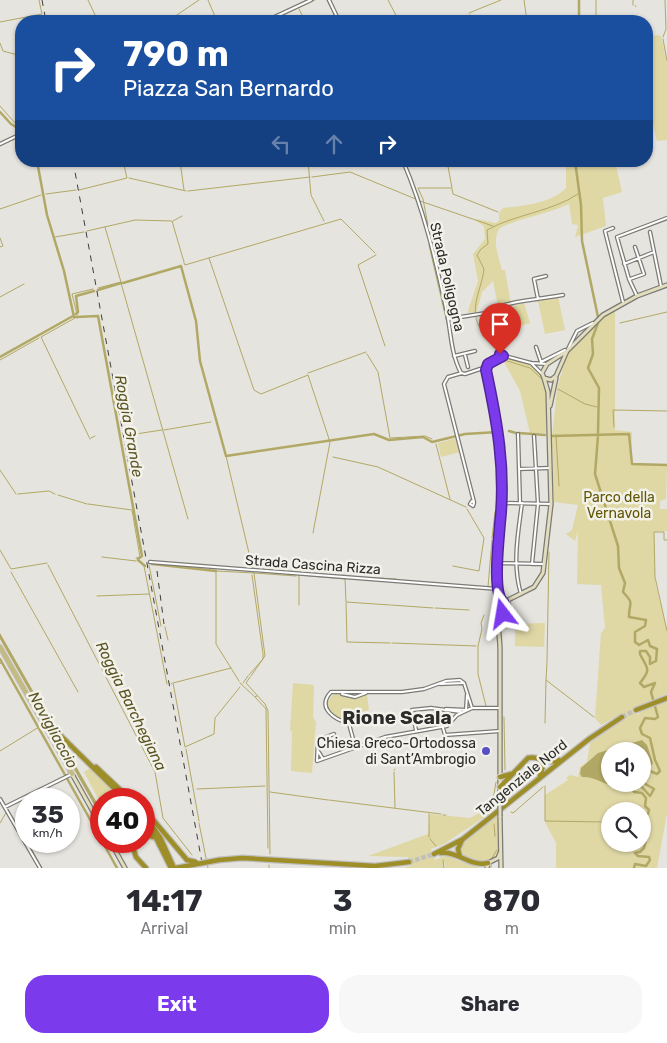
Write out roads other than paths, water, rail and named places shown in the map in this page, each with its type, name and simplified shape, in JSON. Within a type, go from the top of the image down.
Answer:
[{"type":"highway","points":[[636,710],[667,698]]},
{"type":"highway","points":[[36,708],[61,736],[114,788]]},
{"type":"highway","name":"Tangenziale Nord","points":[[460,857],[447,852],[434,854],[463,839],[563,759],[622,717]]},
{"type":"highway","points":[[61,736],[116,788]]},
{"type":"highway","points":[[500,787],[509,775],[528,758],[532,757],[541,761],[554,762],[563,759]]},
{"type":"highway","points":[[538,779],[542,772],[541,761]]},
{"type":"highway","points":[[500,769],[509,775]]},
{"type":"highway","points":[[500,777],[509,775]]},
{"type":"highway","points":[[155,821],[178,853],[187,860],[197,862],[242,858],[375,866],[409,862]]},
{"type":"highway","points":[[155,832],[176,868],[221,860]]},
{"type":"highway","points":[[155,838],[170,868]]},
{"type":"highway","points":[[463,839],[459,846],[460,857],[487,866]]},
{"type":"highway","points":[[155,840],[166,857]]},
{"type":"highway","points":[[134,853],[139,862],[146,868]]},
{"type":"highway","points":[[192,868],[221,860]]},
{"type":"main road","points":[[0,647],[36,708],[71,775]]},
{"type":"street","points":[[279,15],[312,0]]},
{"type":"street","points":[[329,0],[336,15]]},
{"type":"street","points":[[0,144],[15,137]]},
{"type":"street","name":"Strada Poligogna","points":[[406,167],[418,197],[448,319],[454,356],[462,373]]},
{"type":"street","points":[[636,296],[624,264],[617,237],[667,218]]},
{"type":"street","points":[[613,228],[605,231],[611,260],[617,272],[624,302]]},
{"type":"street","points":[[650,232],[662,286]]},
{"type":"street","points":[[629,279],[644,274],[635,247]]},
{"type":"street","points":[[624,264],[654,252]]},
{"type":"street","points":[[538,299],[534,279],[546,276]]},
{"type":"street","points":[[542,374],[549,362],[567,350],[599,318],[636,296],[667,285]]},
{"type":"street","points":[[448,319],[486,313],[490,310],[563,295]]},
{"type":"street","points":[[490,310],[487,327],[498,341],[503,356]]},
{"type":"street","points":[[486,313],[489,316]]},
{"type":"street","points":[[536,347],[541,362],[549,362],[558,368]]},
{"type":"street","points":[[549,424],[558,368],[567,350]]},
{"type":"street","points":[[454,356],[465,355],[475,351]]},
{"type":"street","points":[[465,355],[468,367]]},
{"type":"street","points":[[474,502],[444,384],[448,377],[486,367],[503,356],[530,363],[549,362]]},
{"type":"street","points":[[501,866],[499,620],[502,605],[538,583],[544,564],[551,504],[548,392],[542,374],[530,363]]},
{"type":"street","points":[[486,367],[499,433],[503,503],[497,563],[498,594],[504,613]]},
{"type":"street","points":[[544,378],[551,380],[556,377]]},
{"type":"street","points":[[518,434],[521,503],[516,563],[517,579],[521,594]]},
{"type":"street","points":[[532,564],[538,504],[534,436]]},
{"type":"street","points":[[519,469],[550,468]]},
{"type":"street","points":[[503,503],[551,504]]},
{"type":"street","name":"Strada Cascina Rizza","points":[[150,562],[498,589]]},
{"type":"street","points":[[497,563],[544,564]]},
{"type":"street","points":[[499,620],[504,613],[510,611],[510,604],[515,597]]},
{"type":"street","points":[[502,605],[510,604]]},
{"type":"street","points":[[368,717],[349,723],[332,717],[328,713],[326,705],[329,695],[335,692],[417,690],[438,684],[464,683],[472,708]]},
{"type":"street","points":[[466,710],[468,694]]},
{"type":"street","points":[[334,734],[318,740],[317,761],[355,746],[416,731],[443,727],[461,712],[472,708],[500,708]]},
{"type":"street","points":[[442,709],[461,712]]},
{"type":"street","points":[[416,731],[412,710],[466,710]]},
{"type":"street","points":[[349,723],[355,746]]},
{"type":"street","points":[[443,727],[446,735],[500,731]]},
{"type":"street","points":[[317,749],[324,759]]},
{"type":"street","points":[[5,807],[71,775],[90,807]]},
{"type":"street","points":[[0,799],[40,868]]},
{"type":"street","points":[[487,866],[499,857],[501,847]]},
{"type":"street","points":[[117,853],[126,868]]},
{"type":"street","points":[[494,861],[501,866]]},
{"type":"water","points":[[0,633],[90,791],[90,798],[0,639]]},
{"type":"water","points":[[601,752],[601,782],[593,778],[582,777],[580,774],[581,768]]},
{"type":"waterway","points":[[37,15],[42,14],[39,0]]},
{"type":"waterway","points":[[88,0],[95,15]]},
{"type":"waterway","points":[[177,15],[199,0]]},
{"type":"waterway","points":[[208,0],[214,15]]},
{"type":"waterway","points":[[275,15],[307,0]]},
{"type":"waterway","points":[[284,15],[315,0]]},
{"type":"waterway","points":[[327,0],[334,15]]},
{"type":"waterway","points":[[388,0],[396,15]]},
{"type":"waterway","points":[[469,13],[501,0]]},
{"type":"waterway","points":[[524,0],[526,15]]},
{"type":"waterway","points":[[579,0],[579,15]]},
{"type":"waterway","points":[[596,0],[596,15]]},
{"type":"waterway","points":[[633,0],[633,5]]},
{"type":"waterway","points":[[663,37],[666,29],[665,0]]},
{"type":"waterway","points":[[299,9],[302,15]]},
{"type":"waterway","points":[[0,22],[15,19]]},
{"type":"waterway","points":[[663,39],[667,61]]},
{"type":"waterway","points":[[0,43],[3,51],[15,54]]},
{"type":"waterway","name":"Roggia Grande","points":[[0,106],[15,123]]},
{"type":"waterway","name":"Roggia Grande","points":[[0,112],[15,126]]},
{"type":"waterway","points":[[0,146],[15,139]]},
{"type":"waterway","name":"Roggia Grande","points":[[38,167],[47,215],[64,271],[74,317]]},
{"type":"waterway","points":[[79,190],[127,178],[124,167]]},
{"type":"waterway","points":[[181,167],[184,190]]},
{"type":"waterway","points":[[309,167],[311,195],[324,221]]},
{"type":"waterway","points":[[430,236],[423,199],[418,188],[452,188],[448,167]]},
{"type":"waterway","points":[[576,167],[581,205],[582,241],[598,317],[598,323],[592,339],[593,354],[588,368],[599,388],[598,433]]},
{"type":"waterway","points":[[312,177],[350,172],[418,200]]},
{"type":"waterway","points":[[188,191],[310,177]]},
{"type":"waterway","points":[[129,178],[186,191]]},
{"type":"waterway","points":[[452,189],[453,194],[498,212]]},
{"type":"waterway","points":[[46,194],[76,190]]},
{"type":"waterway","points":[[497,351],[479,326],[475,312],[484,269],[477,255],[488,244],[487,230],[510,220],[556,205],[578,194]]},
{"type":"waterway","points":[[0,209],[41,195]]},
{"type":"waterway","points":[[420,201],[493,226]]},
{"type":"waterway","points":[[173,221],[182,216]]},
{"type":"waterway","points":[[184,263],[185,265],[341,219],[375,253]]},
{"type":"waterway","points":[[87,231],[135,220],[172,221],[184,262]]},
{"type":"waterway","points":[[98,288],[121,282],[105,227]]},
{"type":"waterway","points":[[55,237],[84,232]]},
{"type":"waterway","points":[[0,238],[3,246],[0,247]]},
{"type":"waterway","points":[[429,245],[447,323]]},
{"type":"waterway","points":[[376,255],[358,265],[385,346]]},
{"type":"waterway","points":[[209,258],[254,390],[261,394],[308,375],[330,442],[313,533]]},
{"type":"waterway","points":[[123,283],[181,266],[196,321],[200,361],[226,456],[374,434],[389,440],[423,437],[432,442],[465,434],[498,432]]},
{"type":"waterway","points":[[121,283],[188,519]]},
{"type":"waterway","points":[[98,290],[121,283]]},
{"type":"waterway","points":[[0,297],[24,284]]},
{"type":"waterway","name":"Roggia Grande","points":[[77,314],[72,294],[93,289]]},
{"type":"waterway","points":[[76,314],[78,312],[76,296],[94,291]]},
{"type":"waterway","points":[[446,305],[448,314]]},
{"type":"waterway","points":[[620,323],[667,312]]},
{"type":"waterway","points":[[0,357],[73,316]]},
{"type":"waterway","name":"Roggia Grande","points":[[76,317],[98,316],[142,556],[138,559]]},
{"type":"waterway","points":[[75,318],[41,337],[90,439]]},
{"type":"waterway","points":[[0,360],[39,338]]},
{"type":"waterway","points":[[308,373],[366,352]]},
{"type":"waterway","points":[[367,354],[378,372],[390,438],[425,436],[432,439]]},
{"type":"waterway","points":[[501,359],[530,368],[542,379]]},
{"type":"waterway","points":[[558,389],[585,404],[597,407]]},
{"type":"waterway","points":[[614,427],[613,410],[667,411]]},
{"type":"waterway","points":[[164,430],[211,422]]},
{"type":"waterway","points":[[129,435],[162,430]]},
{"type":"waterway","points":[[509,431],[516,433]]},
{"type":"waterway","points":[[519,433],[545,435]]},
{"type":"waterway","points":[[552,436],[629,434],[632,464],[667,465]]},
{"type":"waterway","points":[[556,435],[559,486]]},
{"type":"waterway","points":[[91,438],[95,436]]},
{"type":"waterway","points":[[598,436],[595,474],[618,546],[619,568],[625,583],[623,592],[630,603],[629,617],[646,620],[645,626],[635,632],[635,642],[639,645],[648,640],[650,646],[657,649],[656,661],[650,664],[650,657],[646,651],[640,651],[647,668],[646,674],[640,683],[644,687],[655,683],[651,692],[658,717],[655,719],[645,718],[640,728],[642,734],[650,738],[651,742]]},
{"type":"waterway","points":[[436,444],[450,499]]},
{"type":"waterway","points":[[226,456],[253,570]]},
{"type":"waterway","points":[[333,457],[378,467],[466,507]]},
{"type":"waterway","points":[[0,470],[16,494]]},
{"type":"waterway","points":[[18,494],[49,491],[55,494]]},
{"type":"waterway","points":[[58,495],[87,504]]},
{"type":"waterway","name":"Roggia Grande","points":[[88,504],[132,510],[140,557],[136,558]]},
{"type":"waterway","points":[[453,566],[479,571],[484,538],[467,509]]},
{"type":"waterway","points":[[492,538],[495,512]]},
{"type":"waterway","points":[[667,540],[664,540],[664,532],[654,532],[655,577],[667,631]]},
{"type":"waterway","points":[[488,587],[492,540]]},
{"type":"waterway","name":"Roggia Barchegiana","points":[[0,550],[11,569],[47,563]]},
{"type":"waterway","points":[[547,661],[549,552]]},
{"type":"waterway","points":[[102,557],[136,561]]},
{"type":"waterway","name":"Roggia Grande","points":[[138,560],[145,566]]},
{"type":"waterway","name":"Roggia Grande","points":[[152,564],[216,571]]},
{"type":"waterway","name":"Roggia Barchegiana","points":[[48,565],[155,772],[163,818],[192,855]]},
{"type":"waterway","points":[[149,565],[161,626]]},
{"type":"waterway","points":[[144,566],[167,684]]},
{"type":"waterway","name":"Roggia Grande","points":[[239,681],[216,644],[216,571],[254,573],[265,656],[251,676]]},
{"type":"waterway","points":[[11,572],[78,692]]},
{"type":"waterway","name":"Roggia Grande","points":[[254,573],[296,576]]},
{"type":"waterway","name":"Roggia Grande","points":[[249,675],[263,659],[252,575]]},
{"type":"waterway","points":[[299,605],[299,575],[345,579],[346,602],[390,605]]},
{"type":"waterway","points":[[339,576],[396,579]]},
{"type":"waterway","points":[[97,596],[149,594]]},
{"type":"waterway","points":[[346,603],[347,642],[390,643]]},
{"type":"waterway","points":[[391,605],[433,608]]},
{"type":"waterway","points":[[435,608],[469,610]]},
{"type":"waterway","points":[[484,615],[478,646],[478,674],[486,706]]},
{"type":"waterway","points":[[165,627],[168,640]]},
{"type":"waterway","points":[[392,643],[476,646]]},
{"type":"waterway","name":"Navigliaccio","points":[[0,659],[90,819]]},
{"type":"waterway","points":[[547,662],[546,680],[594,717]]},
{"type":"waterway","points":[[231,668],[173,683],[185,747],[214,734],[215,718],[240,687]]},
{"type":"waterway","name":"Roggia Grande","points":[[243,683],[248,676]]},
{"type":"waterway","name":"Roggia Grande","points":[[250,677],[246,683],[265,704],[268,711],[270,854]]},
{"type":"waterway","points":[[545,723],[546,680]]},
{"type":"waterway","name":"Roggia Grande","points":[[240,683],[255,697],[257,696]]},
{"type":"waterway","name":"Roggia Grande","points":[[255,697],[266,709],[268,848]]},
{"type":"waterway","points":[[504,717],[505,770]]},
{"type":"waterway","points":[[0,751],[39,727]]},
{"type":"waterway","points":[[651,742],[660,771],[657,774],[651,771]]},
{"type":"waterway","points":[[186,749],[199,821]]},
{"type":"waterway","points":[[394,772],[395,808]]},
{"type":"waterway","points":[[492,806],[496,782]]},
{"type":"waterway","points":[[506,783],[508,794]]},
{"type":"waterway","points":[[197,789],[265,786]]},
{"type":"waterway","points":[[545,786],[545,821],[601,822]]},
{"type":"waterway","points":[[511,812],[513,813],[543,787]]},
{"type":"waterway","points":[[646,792],[650,796],[654,789],[651,787]]},
{"type":"waterway","points":[[270,792],[328,800]]},
{"type":"waterway","points":[[634,792],[642,793],[646,798],[645,806],[649,810],[648,814],[644,816],[649,827],[644,848],[640,852],[635,853],[638,856],[649,857],[650,860],[646,866],[635,864],[634,868]]},
{"type":"waterway","points":[[329,800],[441,814]]},
{"type":"waterway","points":[[8,810],[15,822]]},
{"type":"waterway","points":[[0,823],[7,811]]},
{"type":"waterway","points":[[429,814],[429,837]]},
{"type":"waterway","points":[[199,823],[208,868]]},
{"type":"waterway","points":[[494,824],[495,836]]},
{"type":"waterway","points":[[430,839],[436,846]]},
{"type":"waterway","points":[[492,858],[497,850]]},
{"type":"waterway","points":[[34,853],[42,868]]},
{"type":"waterway","name":"Navigliaccio","points":[[109,853],[117,868]]},
{"type":"waterway","points":[[443,860],[444,868]]},
{"type":"tunnel","points":[[622,717],[636,710]]},
{"type":"tunnel","points":[[409,862],[434,854]]},
{"type":"railway","points":[[42,0],[45,15]]},
{"type":"railway","points":[[74,167],[203,868]]},
{"type":"railway","points":[[157,571],[164,624]]},
{"type":"place","name":"Chiesa Greco-Ortodossa di Sant’Ambrogio","points":[[486,751]]},
{"type":"district","name":"Rione Scala","points":[[397,717]]},
{"type":"park label","name":"Parco della Vernavola","points":[[619,506]]}]
